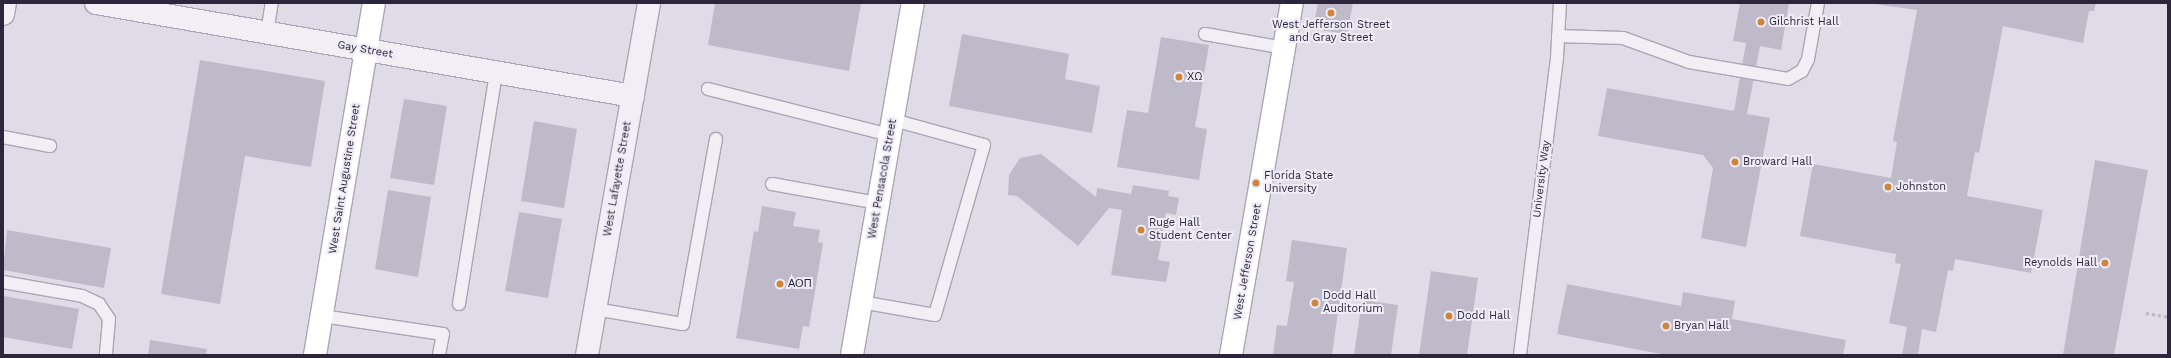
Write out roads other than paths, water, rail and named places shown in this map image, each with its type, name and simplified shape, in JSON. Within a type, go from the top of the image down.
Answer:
[{"type":"main road","name":"West Saint Augustine Street","points":[[315,355],[374,3]]},
{"type":"main road","name":"West Pensacola Street","points":[[852,355],[913,3]]},
{"type":"main road","name":"West Jefferson Street","points":[[1232,355],[1292,3]]},
{"type":"street","points":[[3,14],[5,3]]},
{"type":"street","name":"Gay Street","points":[[96,3],[633,96]]},
{"type":"street","name":"West Lafayette Street","points":[[587,355],[649,3]]},
{"type":"lane","points":[[267,33],[272,3]]},
{"type":"lane","name":"University Way","points":[[1520,355],[1558,36],[1560,3]]},
{"type":"lane","points":[[1558,36],[1622,38],[1688,62],[1769,78],[1788,79],[1802,71],[1811,47],[1818,3]]},
{"type":"lane","points":[[1205,34],[1284,48]]},
{"type":"lane","points":[[459,304],[496,73]]},
{"type":"lane","points":[[708,89],[984,145],[935,315],[861,302]]},
{"type":"lane","points":[[3,138],[50,146]]},
{"type":"lane","points":[[595,309],[684,324],[716,139]]},
{"type":"lane","points":[[772,184],[878,203]]},
{"type":"lane","points":[[3,282],[82,296],[99,304],[109,319],[106,355]]},
{"type":"lane","points":[[322,316],[443,334],[439,355]]},
{"type":"place","name":"West Jefferson Street and Gray Street","points":[[1331,13]]},
{"type":"place","name":"Gilchrist Hall","points":[[1761,22]]},
{"type":"place","name":"ΧΩ","points":[[1179,77]]},
{"type":"place","name":"Broward Hall","points":[[1735,162]]},
{"type":"place","name":"Florida State University","points":[[1256,183]]},
{"type":"place","name":"Johnston","points":[[1888,187]]},
{"type":"place","name":"Ruge Hall Student Center","points":[[1141,230]]},
{"type":"place","name":"Reynolds Hall","points":[[2105,263]]},
{"type":"place","name":"ΑΟΠ","points":[[780,284]]},
{"type":"place","name":"Dodd Hall Auditorium","points":[[1315,303]]},
{"type":"place","name":"Dodd Hall","points":[[1449,316]]},
{"type":"place","name":"Bryan Hall","points":[[1666,326]]}]
